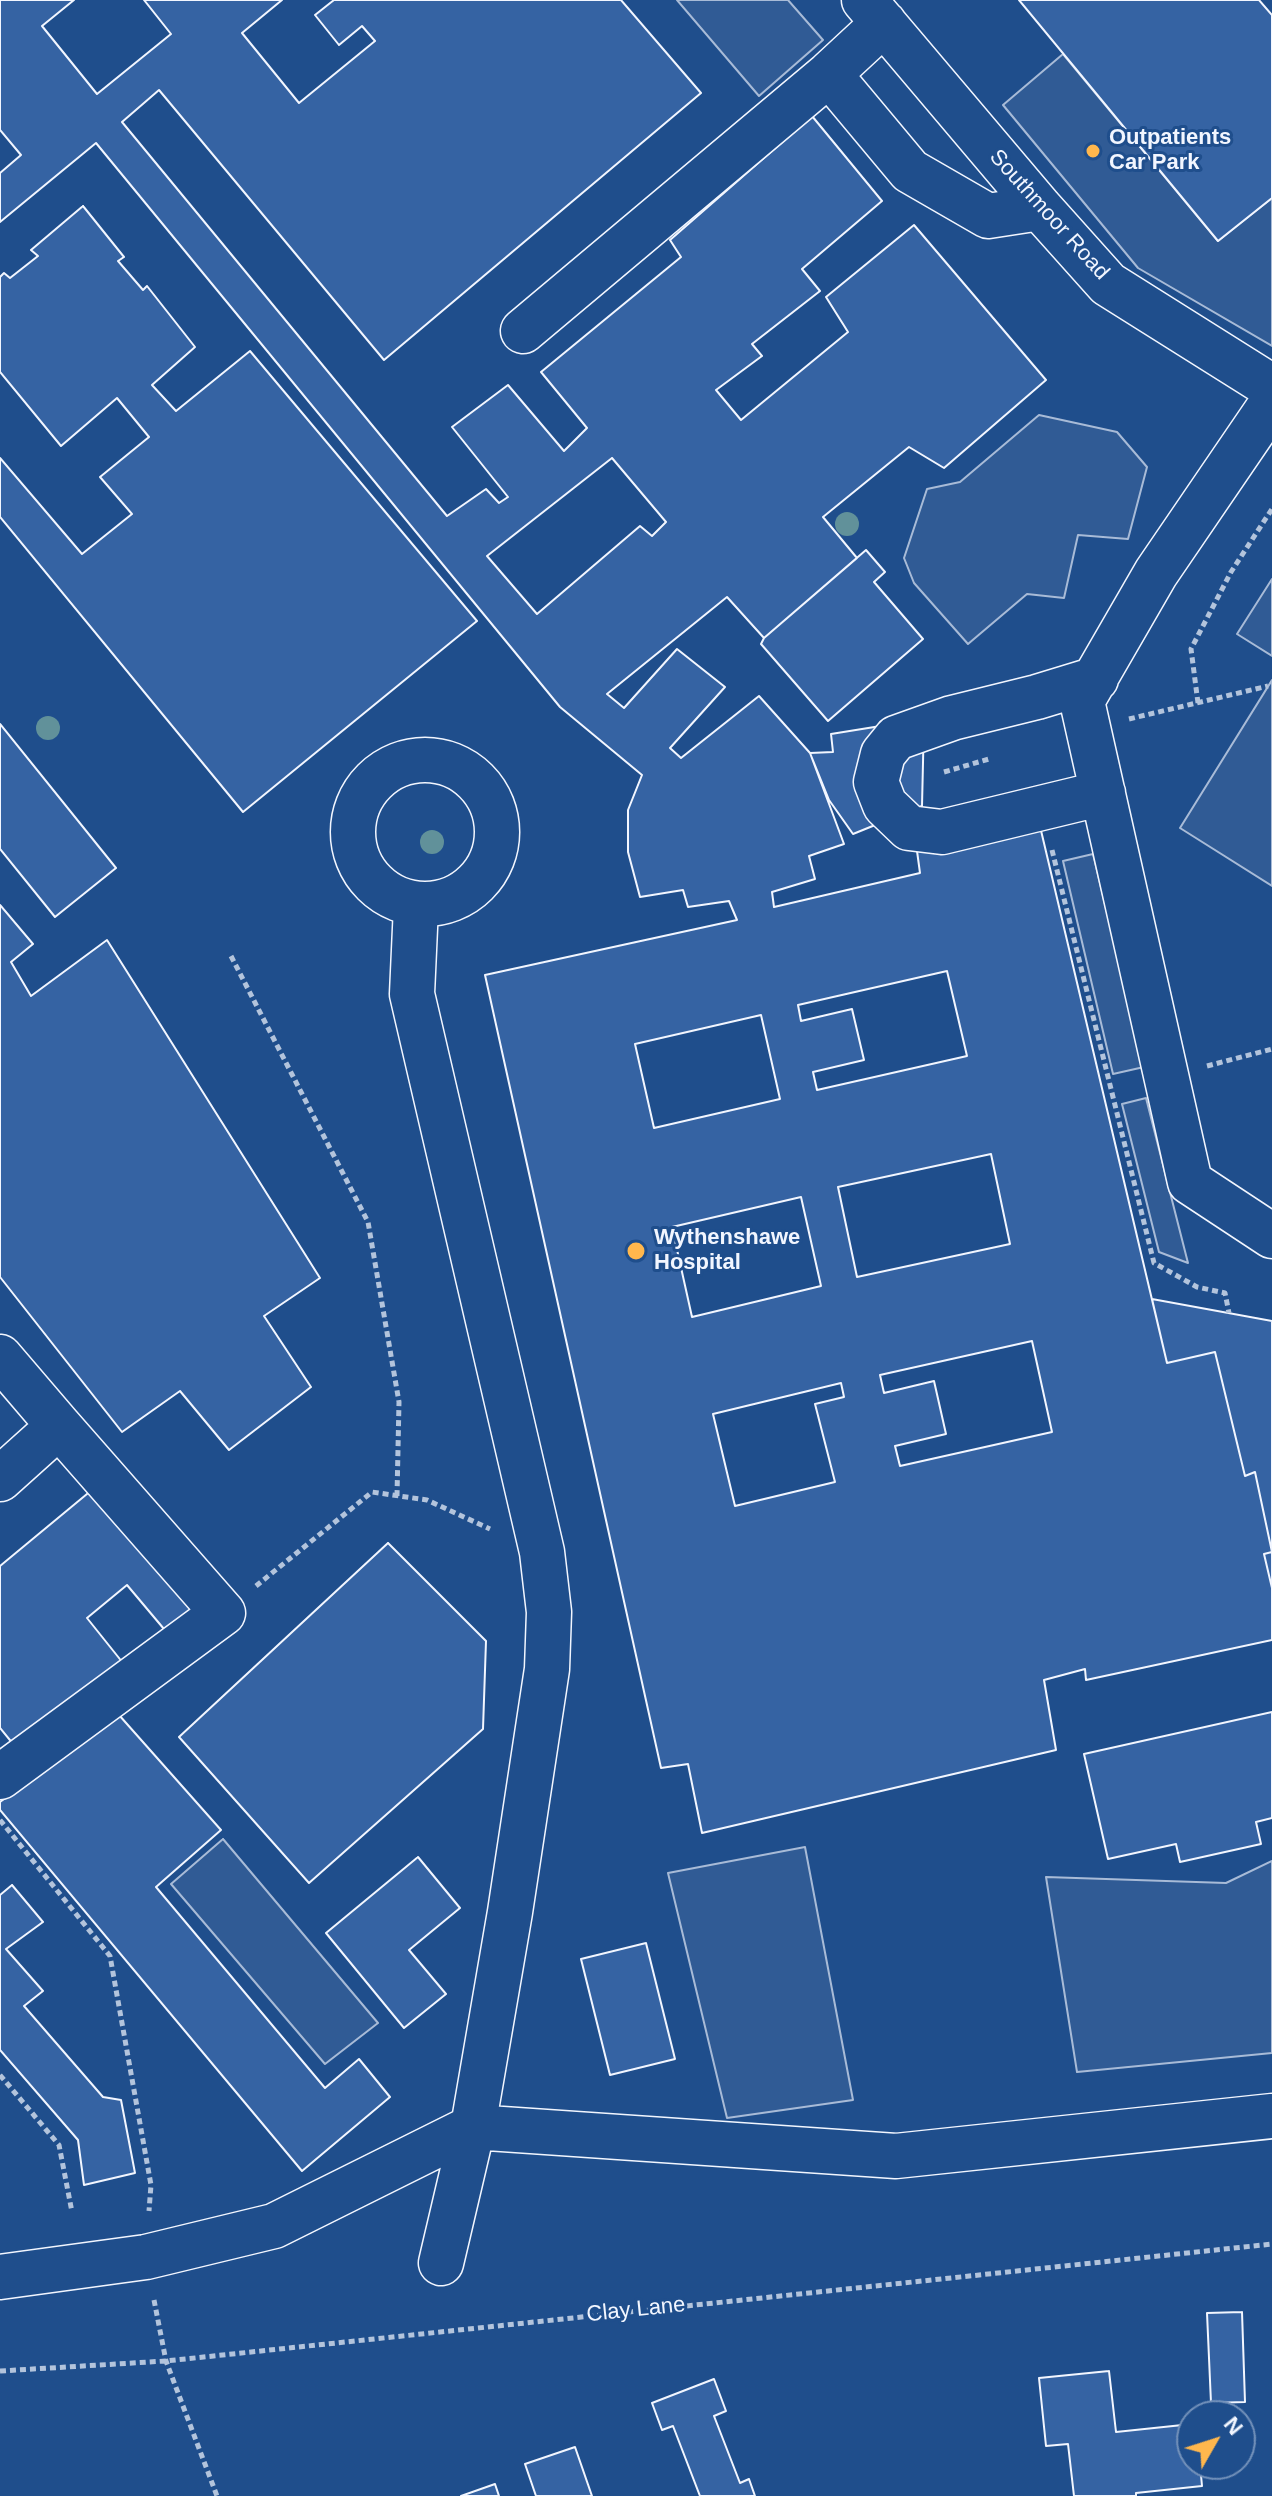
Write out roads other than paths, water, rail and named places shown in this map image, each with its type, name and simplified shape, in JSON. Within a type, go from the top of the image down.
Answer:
[{"type":"street","points":[[523,331],[829,74],[874,11]]},
{"type":"street","name":"Southmoor Road","points":[[874,11],[1108,284],[1272,387]]},
{"type":"street","points":[[829,74],[910,171],[988,216],[1040,208]]},
{"type":"street","points":[[1272,403],[1156,573],[1082,701],[1190,1182],[1272,1236]]},
{"type":"street","points":[[1096,679],[952,718],[896,738],[883,754],[876,782],[885,805],[909,828],[942,832],[1103,793]]},
{"type":"street","points":[[416,906],[412,994],[542,1552],[549,1612],[547,1669],[510,1912],[473,2127],[441,2263]]},
{"type":"street","points":[[0,1357],[223,1613],[0,1777]]},
{"type":"street","points":[[0,1479],[59,1426]]},
{"type":"street","points":[[0,2277],[146,2257],[274,2226],[473,2127],[896,2156],[1272,2116]]},
{"type":"place","name":"Outpatients Car Park","points":[[1093,151]]},
{"type":"place","name":"Wythenshawe Hospital","points":[[636,1251]]}]
